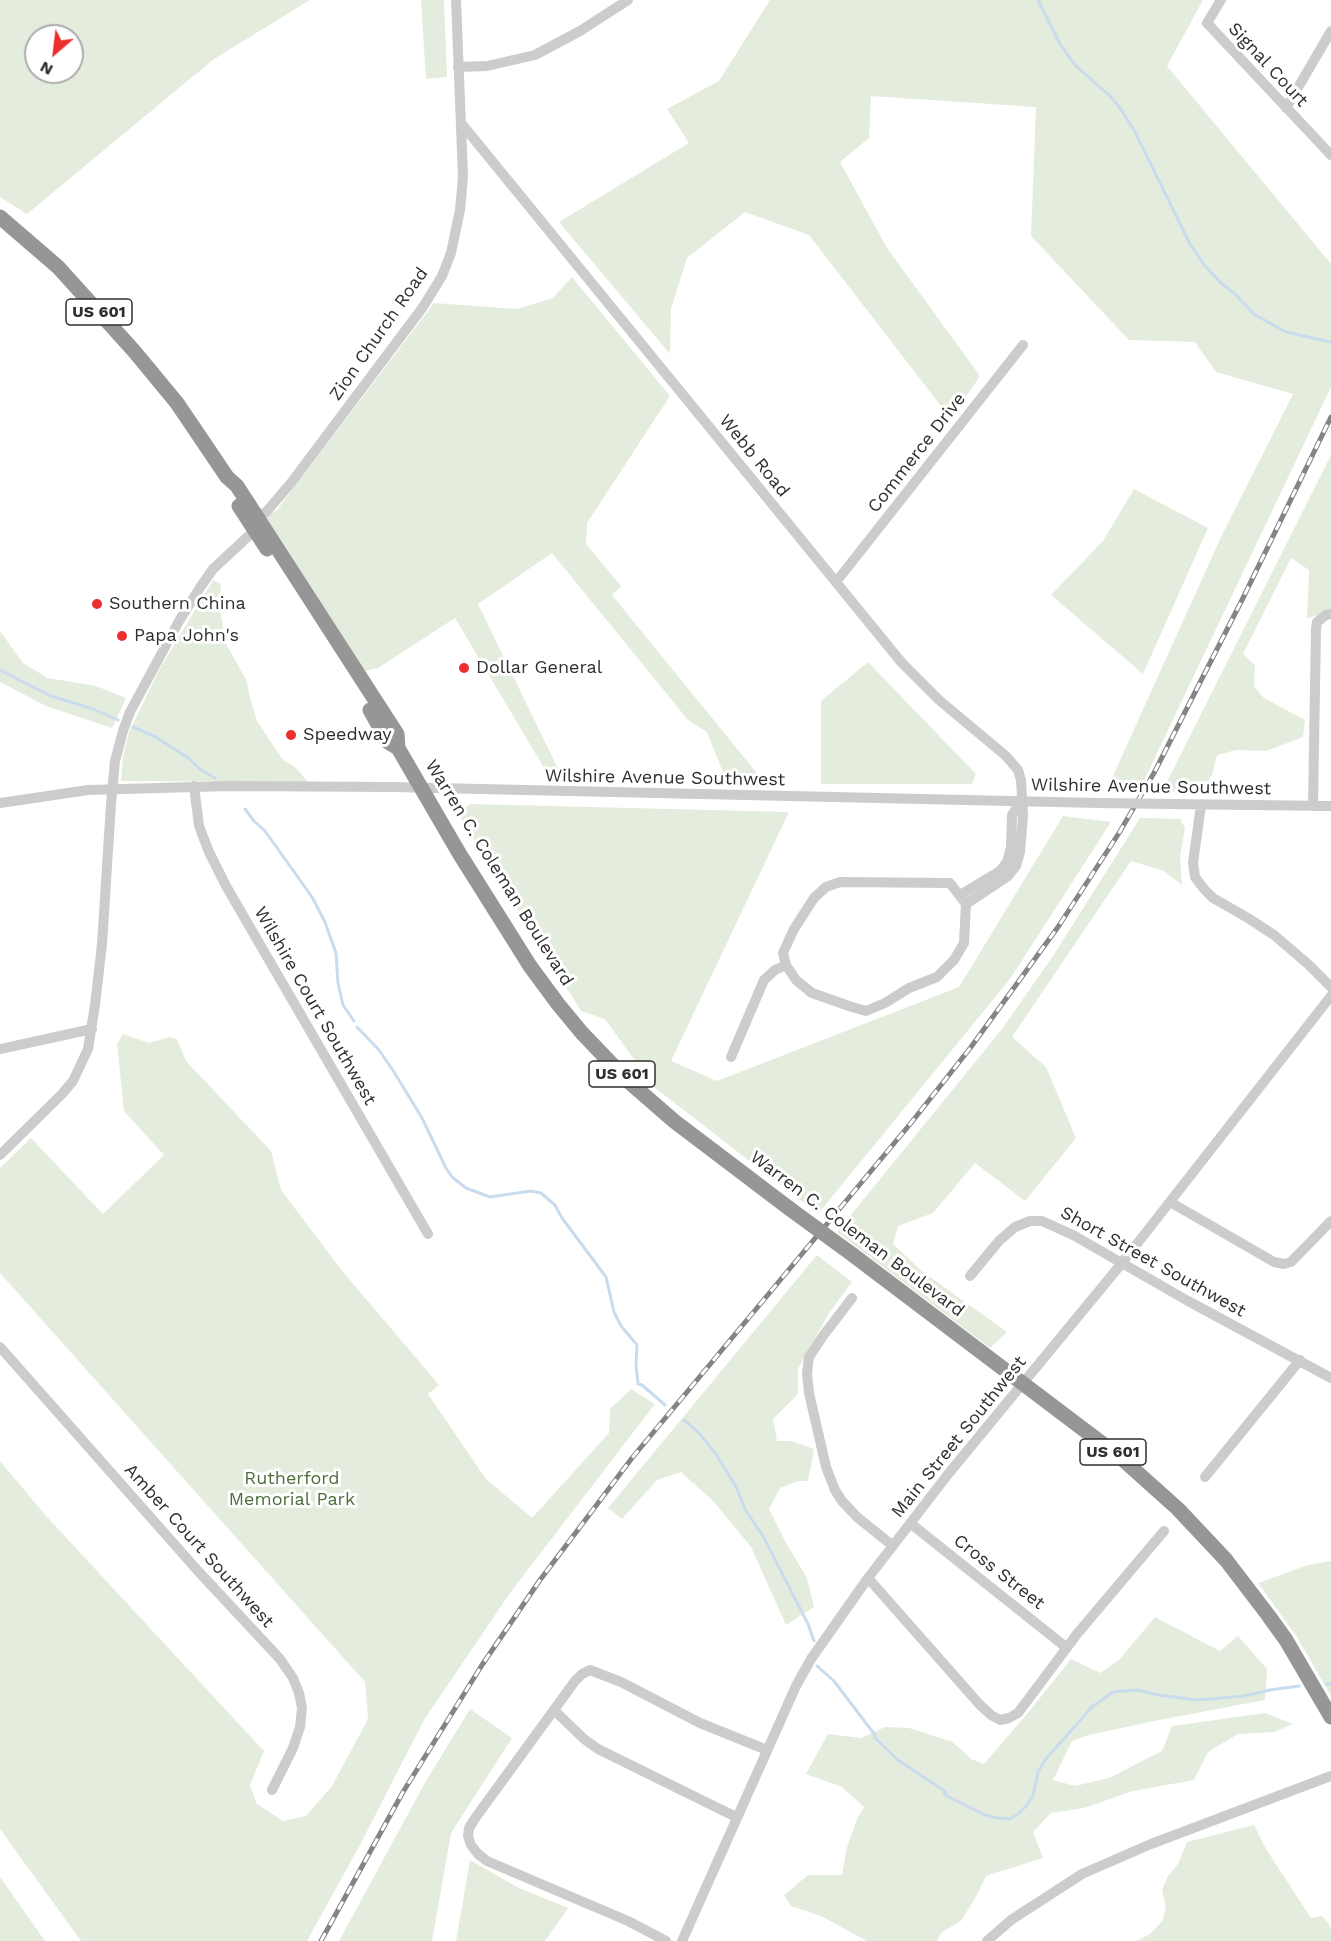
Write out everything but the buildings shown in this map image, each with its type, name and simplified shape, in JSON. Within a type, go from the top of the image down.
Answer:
[{"type":"highway","name":"Warren C. Coleman Boulevard","points":[[0,217],[58,267],[134,351],[177,404],[227,477],[237,486],[257,524],[388,742],[398,748],[459,854],[530,966],[582,1033],[628,1081],[674,1121],[1120,1457],[1164,1496],[1226,1560],[1286,1640],[1331,1717]]},
{"type":"street","name":"Zion Church Road","points":[[0,1155],[62,1094],[73,1081],[85,1058],[92,1029],[102,944],[115,761],[130,712],[179,621],[213,569],[257,524],[331,432],[423,307],[441,276],[454,243],[463,177],[456,0]]},
{"type":"street","points":[[458,67],[487,66],[535,55],[580,31],[628,0]]},
{"type":"street","name":"Signal Court","points":[[1221,0],[1207,24],[1331,155]]},
{"type":"street","points":[[1286,108],[1331,31]]},
{"type":"street","name":"Webb Road","points":[[461,123],[902,663],[939,700],[1013,763],[1018,770],[1021,780],[1023,821],[1020,852],[1016,866],[1008,876],[963,899]]},
{"type":"street","name":"Commerce Drive","points":[[836,582],[1023,345]]},
{"type":"street","points":[[1313,806],[1316,629],[1317,622],[1331,614]]},
{"type":"street","name":"Wilshire Avenue Southwest","points":[[0,802],[80,791],[195,786],[420,788],[1331,806]]},
{"type":"street","name":"Wilshire Court Southwest","points":[[195,786],[200,826],[208,852],[428,1234]]},
{"type":"street","points":[[1201,805],[1193,863],[1195,877],[1213,898],[1274,935],[1309,964],[1331,987]]},
{"type":"street","points":[[840,882],[950,884],[963,899],[964,944],[954,960],[937,977],[909,988],[885,1003],[866,1011],[812,993],[796,980],[786,965],[783,952],[794,929],[814,898],[826,887],[840,882]]},
{"type":"street","points":[[731,1057],[764,980],[775,970],[786,965]]},
{"type":"street","name":"Main Street Southwest","points":[[682,1941],[736,1817],[796,1686],[811,1659],[910,1523],[1122,1263],[1331,996]]},
{"type":"street","points":[[0,1049],[92,1029]]},
{"type":"street","points":[[1170,1202],[1274,1262],[1284,1264],[1291,1262],[1331,1221]]},
{"type":"street","name":"Short Street Southwest","points":[[970,1276],[999,1241],[1015,1227],[1030,1221],[1042,1221],[1057,1227],[1188,1301],[1331,1377]]},
{"type":"street","points":[[852,1298],[809,1357],[807,1373],[809,1393],[826,1467],[835,1490],[857,1517],[893,1546]]},
{"type":"street","name":"Amber Court Southwest","points":[[0,1347],[198,1571],[280,1659],[293,1678],[300,1693],[302,1717],[292,1748],[272,1790]]},
{"type":"street","points":[[1205,1477],[1300,1360]]},
{"type":"street","name":"Cross Street","points":[[910,1523],[1067,1647]]},
{"type":"street","points":[[868,1578],[980,1705],[1000,1720],[1018,1713],[1067,1647],[1164,1531]]},
{"type":"street","points":[[666,1941],[628,1921],[504,1869],[478,1854],[468,1836],[470,1828],[575,1681],[590,1670],[621,1682],[700,1724],[767,1750]]},
{"type":"street","points":[[554,1710],[584,1739],[598,1749],[736,1817]]},
{"type":"street","points":[[987,1941],[998,1937],[1011,1920],[1082,1874],[1112,1860],[1331,1776]]},
{"type":"green space","points":[[0,0],[310,0],[214,59],[27,214],[0,197]]},
{"type":"green space","points":[[421,0],[444,0],[447,77],[426,79]]},
{"type":"green space","points":[[770,0],[1203,0],[1167,66],[1331,264],[1331,387],[1141,787],[1107,789],[1222,535],[1293,394],[1216,372],[1195,342],[1129,340],[1031,236],[1036,107],[871,96],[869,138],[840,162],[887,248],[980,376],[951,419],[809,235],[745,212],[687,258],[671,309],[670,354],[559,222],[689,143],[667,109],[719,81]]},
{"type":"green space","points":[[572,277],[670,396],[587,523],[586,544],[621,586],[612,595],[769,788],[728,785],[707,732],[688,720],[552,553],[478,604],[564,781],[553,783],[455,618],[378,668],[365,671],[266,517],[277,510],[434,303],[517,309],[553,298]]},
{"type":"green space","points":[[1331,455],[1331,612],[1307,618],[1309,570],[1291,558],[1243,654],[1255,665],[1254,686],[1264,698],[1305,720],[1303,737],[1266,751],[1236,750],[1217,755],[1212,775],[1200,792],[1162,792]]},
{"type":"green space","points":[[1134,489],[1208,528],[1143,674],[1051,595],[1103,541]]},
{"type":"green space","points":[[213,580],[221,584],[219,604],[226,644],[247,681],[257,721],[283,760],[295,767],[308,782],[121,781],[123,756],[129,732],[159,670]]},
{"type":"green space","points":[[0,631],[23,663],[48,678],[96,686],[126,698],[112,728],[46,706],[0,682]]},
{"type":"green space","points":[[868,662],[976,774],[972,784],[821,784],[821,701]]},
{"type":"green space","points":[[471,804],[789,812],[671,1061],[717,1081],[959,987],[1063,816],[1111,822],[1010,979],[818,1214],[654,1087],[605,1019],[581,1011],[457,812]]},
{"type":"green space","points":[[1140,818],[1180,819],[1185,828],[1180,857],[1182,885],[1164,871],[1131,861],[1012,1037],[1046,1067],[1076,1138],[1025,1201],[975,1163],[933,1213],[898,1226],[893,1244],[923,1272],[1007,1332],[990,1348],[837,1232],[1002,1029],[1055,953]]},
{"type":"green space","name":"Rutherford Memorial Park","points":[[123,1034],[149,1043],[170,1037],[177,1039],[186,1061],[271,1151],[281,1190],[343,1272],[439,1385],[428,1394],[486,1479],[532,1518],[609,1433],[610,1409],[631,1389],[655,1404],[510,1593],[424,1720],[361,1843],[307,1941],[81,1941],[0,1829],[0,1461],[47,1517],[264,1751],[250,1785],[257,1804],[283,1821],[306,1816],[332,1786],[368,1719],[365,1682],[0,1273],[0,1168],[31,1138],[103,1214],[164,1155],[124,1111],[117,1044]]},
{"type":"green space","points":[[817,1255],[852,1282],[829,1313],[798,1369],[798,1394],[773,1419],[777,1441],[791,1441],[814,1449],[808,1481],[798,1481],[780,1488],[769,1509],[807,1578],[814,1607],[786,1625],[751,1547],[714,1502],[681,1472],[657,1480],[622,1519],[608,1508]]},
{"type":"green space","points":[[1331,1561],[1331,1696],[1297,1637],[1258,1583],[1308,1565]]},
{"type":"green space","points":[[1155,1617],[1220,1651],[1238,1636],[1267,1669],[1265,1700],[1154,1721],[1089,1735],[1072,1741],[1053,1780],[1075,1786],[1109,1778],[1162,1751],[1172,1726],[1265,1713],[1293,1724],[1274,1732],[1238,1734],[1208,1752],[1194,1780],[1133,1791],[1084,1808],[1051,1813],[1033,1832],[1043,1858],[986,1876],[961,1921],[942,1932],[937,1941],[867,1941],[821,1916],[791,1906],[784,1895],[808,1875],[842,1875],[847,1847],[864,1807],[842,1787],[806,1774],[828,1734],[861,1738],[885,1727],[909,1728],[953,1742],[971,1759],[984,1764],[1071,1659],[1100,1673],[1119,1660]]},
{"type":"green space","points":[[470,1709],[512,1738],[451,1833],[432,1941],[339,1941],[426,1781]]},
{"type":"green space","points":[[1254,1825],[1266,1849],[1311,1918],[1322,1916],[1329,1924],[1331,1941],[1136,1941],[1150,1934],[1162,1921],[1166,1908],[1162,1890],[1168,1876],[1178,1864],[1187,1842]]},
{"type":"green space","points":[[470,1860],[519,1888],[568,1908],[545,1941],[456,1941]]},
{"type":"green space","points":[[0,1877],[45,1941],[0,1941]]},
{"type":"waterway","points":[[1038,0],[1060,44],[1075,65],[1111,97],[1134,130],[1190,244],[1205,266],[1255,315],[1286,332],[1331,342]]},
{"type":"waterway","points":[[0,670],[51,696],[93,709],[118,720]]},
{"type":"waterway","points":[[133,727],[156,737],[215,778]]},
{"type":"waterway","points":[[245,809],[265,831],[312,897],[325,922],[336,953],[338,983],[343,1005],[354,1021]]},
{"type":"waterway","points":[[357,1027],[379,1050],[394,1072],[422,1118],[452,1177],[466,1188],[490,1197],[531,1191],[541,1193],[555,1205],[562,1218],[606,1277],[614,1312],[621,1326],[637,1345],[638,1384],[665,1405]]},
{"type":"waterway","points":[[684,1420],[698,1432],[716,1454],[736,1487],[746,1511],[763,1536],[808,1624],[814,1641]]},
{"type":"waterway","points":[[817,1666],[834,1681],[875,1738],[898,1760],[946,1792],[944,1794],[949,1797],[985,1815],[1009,1819],[1027,1805],[1033,1795],[1038,1772],[1045,1760],[1092,1707],[1113,1692],[1138,1690],[1197,1700],[1244,1696],[1299,1686]]},
{"type":"waterway","points":[[1326,1684],[1331,1684]]},
{"type":"railway","points":[[321,1941],[403,1792],[482,1665],[540,1580],[632,1458],[911,1123],[971,1047],[1058,927],[1119,833],[1154,773],[1331,417]]},
{"type":"place","name":"Southern China","points":[[97,604]]},
{"type":"place","name":"Papa John's","points":[[122,636]]},
{"type":"place","name":"Dollar General","points":[[464,668]]},
{"type":"place","name":"Speedway","points":[[291,735]]}]
